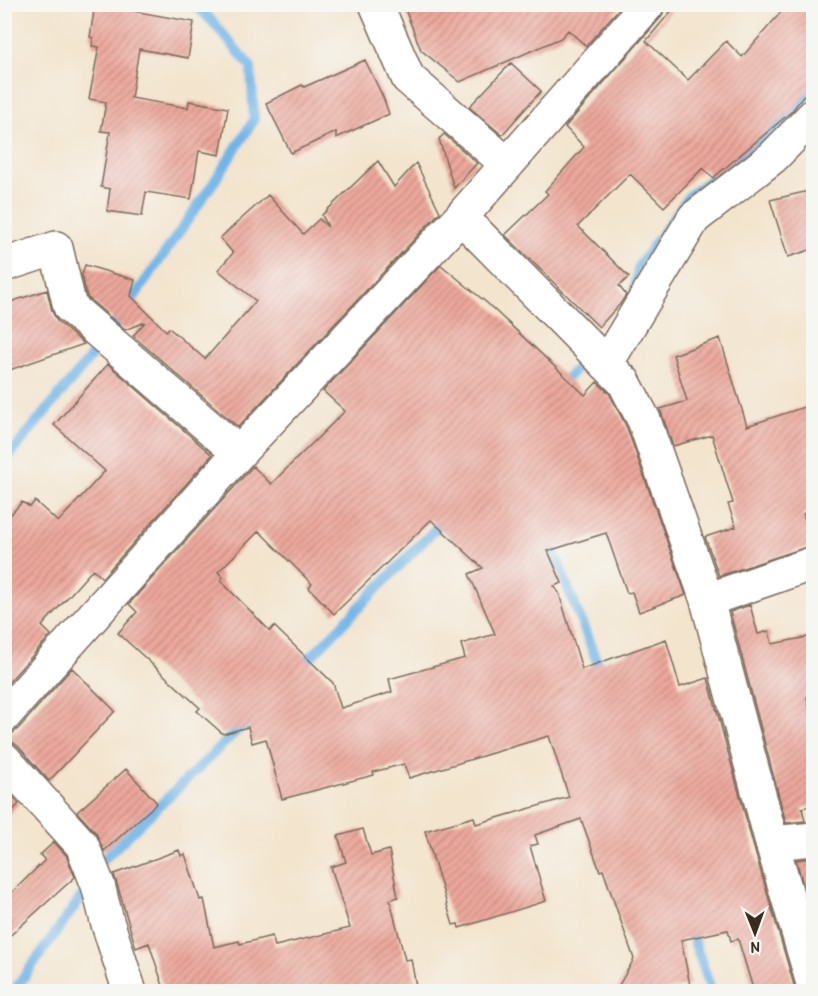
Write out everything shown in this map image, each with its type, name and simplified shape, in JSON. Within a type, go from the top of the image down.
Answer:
[{"type":"street","points":[[376,4],[408,78],[507,164]]},
{"type":"street","points":[[4,716],[239,453],[461,217],[648,4]]},
{"type":"street","points":[[598,356],[694,218],[773,157],[813,115]]},
{"type":"street","points":[[461,217],[624,382],[645,420],[707,600],[813,987]]},
{"type":"street","points":[[4,265],[56,248],[70,307],[239,453]]},
{"type":"street","points":[[707,600],[813,563]]},
{"type":"street","points":[[4,759],[82,845],[95,876],[130,992]]},
{"type":"street","points":[[772,843],[813,839]]},
{"type":"building","points":[[95,4],[194,22],[188,58],[139,49],[131,98],[188,108],[189,101],[228,108],[220,155],[199,151],[191,199],[146,192],[142,216],[107,211],[110,189],[101,187],[110,132],[101,131],[106,102],[89,99],[99,47],[92,46],[93,38],[90,37]]},
{"type":"building","points":[[403,4],[623,4],[586,46],[568,30],[561,38],[460,82],[421,50]]},
{"type":"building","points":[[666,4],[677,4],[646,41],[688,80],[726,41],[742,57],[788,4],[813,4],[813,84],[791,112],[713,178],[703,168],[664,207],[630,174],[578,226],[629,277],[619,286],[626,295],[599,327],[505,235],[548,194],[545,191],[584,147],[565,127],[662,16]]},
{"type":"building","points":[[365,60],[389,114],[336,138],[336,132],[291,153],[266,103],[302,85],[304,87]]},
{"type":"building","points":[[511,63],[541,91],[502,135],[469,107]]},
{"type":"building","points":[[444,134],[477,163],[454,188],[439,139]]},
{"type":"building","points":[[378,161],[394,187],[416,163],[440,212],[238,427],[133,336],[145,322],[125,330],[87,297],[82,275],[85,265],[135,280],[131,296],[166,331],[169,328],[205,359],[256,301],[218,270],[233,253],[220,238],[268,195],[303,234],[319,219],[328,227],[322,215]]},
{"type":"building","points":[[813,190],[813,249],[788,257],[770,200]]},
{"type":"building","points":[[441,265],[487,303],[585,395],[597,382],[609,393],[627,428],[686,595],[639,612],[632,592],[627,593],[606,533],[548,551],[562,583],[554,586],[559,593],[582,669],[666,639],[680,687],[708,678],[796,992],[754,992],[738,939],[731,941],[728,930],[681,940],[690,985],[659,992],[615,992],[634,959],[603,870],[600,871],[581,819],[535,835],[538,844],[530,846],[546,901],[459,928],[458,924],[453,925],[425,831],[474,817],[476,824],[569,797],[549,736],[409,778],[404,764],[373,772],[374,775],[282,799],[266,739],[252,743],[248,727],[223,734],[197,711],[200,708],[118,633],[137,612],[129,604],[253,466],[271,484],[345,411],[323,391]],"holes":[[[431,520],[483,568],[469,574],[495,634],[461,644],[465,658],[389,679],[392,692],[341,708],[333,683],[274,626],[270,631],[220,580],[223,577],[218,572],[259,531],[312,584],[309,588],[334,614]]]},
{"type":"building","points":[[47,290],[57,321],[84,344],[4,372],[4,304]]},
{"type":"building","points":[[720,338],[747,426],[813,404],[813,510],[803,514],[813,545],[719,576],[705,537],[736,527],[728,504],[733,503],[712,435],[673,446],[660,409],[687,401],[673,355]]},
{"type":"building","points":[[108,364],[212,455],[102,578],[93,569],[42,626],[51,635],[4,687],[4,522],[22,502],[30,507],[35,501],[58,522],[105,471],[54,425]]},
{"type":"building","points":[[750,605],[758,634],[769,631],[772,644],[813,636],[813,695],[807,697],[813,727],[813,805],[802,808],[805,821],[786,823],[730,612]]},
{"type":"building","points":[[72,668],[115,711],[49,781],[18,746],[7,738],[19,728]]},
{"type":"building","points":[[126,769],[157,803],[104,851],[96,833],[77,812]]},
{"type":"building","points":[[4,787],[19,804],[4,819]]},
{"type":"building","points":[[363,829],[371,855],[389,850],[398,897],[390,900],[405,960],[411,959],[417,992],[165,992],[149,943],[136,948],[114,874],[179,850],[181,856],[185,854],[200,900],[204,899],[214,947],[239,941],[240,944],[272,936],[275,946],[350,928],[331,867],[346,862],[338,836]]},
{"type":"building","points":[[54,842],[66,855],[75,877],[4,941],[4,900],[45,860],[40,855]]},
{"type":"building","points":[[811,858],[813,872],[813,918],[796,860]]},
{"type":"waterway","points":[[4,462],[103,342],[254,120],[251,67],[211,20],[194,4]]},
{"type":"waterway","points":[[633,295],[639,266],[690,195],[765,140],[814,87]]},
{"type":"waterway","points":[[558,387],[592,353]]},
{"type":"waterway","points":[[300,668],[448,516]]},
{"type":"waterway","points":[[548,537],[603,677]]},
{"type":"waterway","points":[[97,868],[246,722]]},
{"type":"waterway","points":[[13,992],[90,885]]},
{"type":"waterway","points":[[688,924],[712,992]]}]
